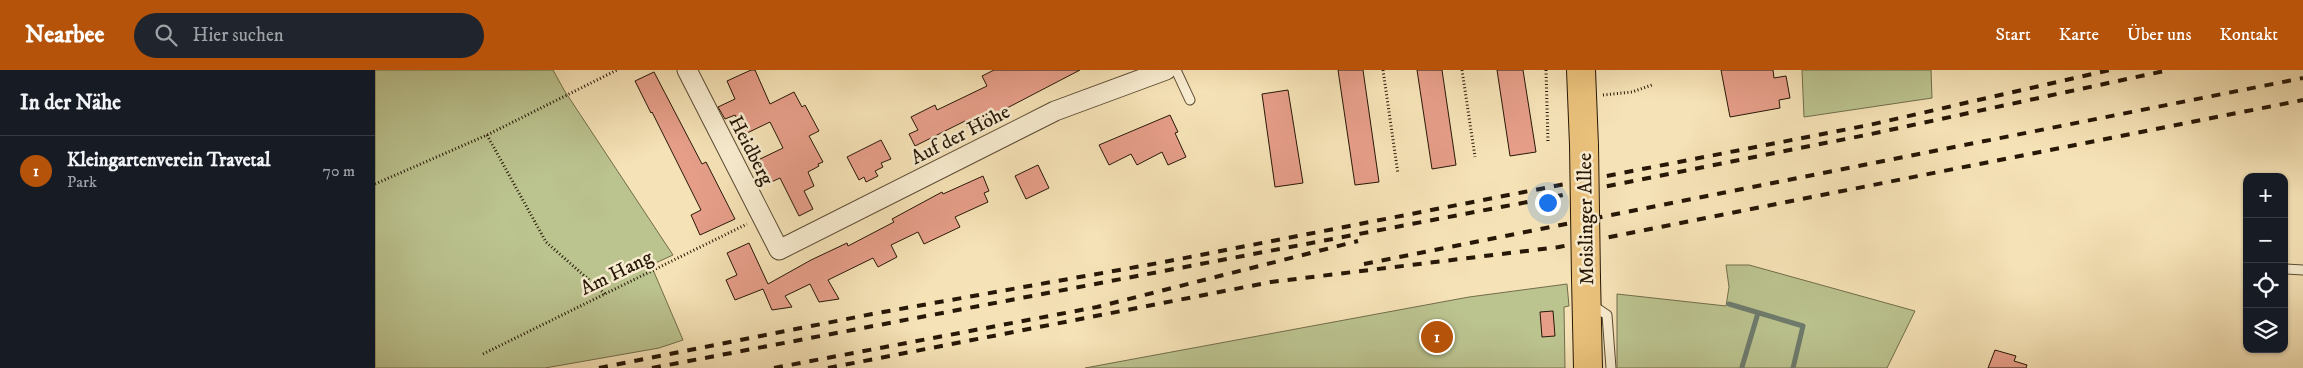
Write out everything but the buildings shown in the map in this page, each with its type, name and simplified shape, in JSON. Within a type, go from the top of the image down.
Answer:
[{"type":"main road","name":"Moislinger Allee","points":[[1581,70],[1588,368]]},
{"type":"street","name":"Heidberg","points":[[687,70],[779,250]]},
{"type":"street","name":"Auf der Höhe","points":[[779,250],[1055,111],[1166,70]]},
{"type":"lane","points":[[1176,70],[1190,100]]},
{"type":"lane","points":[[2288,269],[2303,270]]},
{"type":"lane","points":[[1587,309],[1598,309],[1607,315],[1611,368]]},
{"type":"path","points":[[375,184],[487,135],[617,70]]},
{"type":"path","points":[[1383,70],[1398,174]]},
{"type":"path","points":[[1462,70],[1475,157]]},
{"type":"path","points":[[1546,70],[1547,142]]},
{"type":"path","points":[[1595,96],[1632,92],[1652,85]]},
{"type":"path","points":[[487,135],[546,242],[605,294]]},
{"type":"path","name":"Am Hang","points":[[483,354],[761,217]]},
{"type":"green space","points":[[375,70],[553,70],[564,90],[673,255],[651,265],[683,340],[659,348],[545,368],[375,368]]},
{"type":"green space","points":[[1802,70],[1931,70],[1932,98],[1804,117]]},
{"type":"green space","points":[[1726,265],[1749,265],[1915,311],[1887,368],[1617,368],[1617,294],[1726,306],[1729,287]]},
{"type":"green space","points":[[1567,284],[1569,306],[1564,307],[1565,368],[1085,368],[1469,297]]},
{"type":"waterway","points":[[1729,304],[1803,326],[1793,368]]},
{"type":"waterway","points":[[1742,367],[1758,313]]},
{"type":"railway","points":[[599,368],[872,314],[1164,262],[1869,125],[2110,70]]},
{"type":"railway","points":[[652,368],[1517,204],[1871,134],[2169,70]]},
{"type":"railway","points":[[1364,264],[2303,78]]},
{"type":"railway","points":[[828,368],[1271,282],[1559,247],[2303,100]]},
{"type":"railway","points":[[774,368],[1097,307],[1358,241]]},
{"type":"place","name":"Kleingartenverein Travetal","points":[[1437,337]]}]
